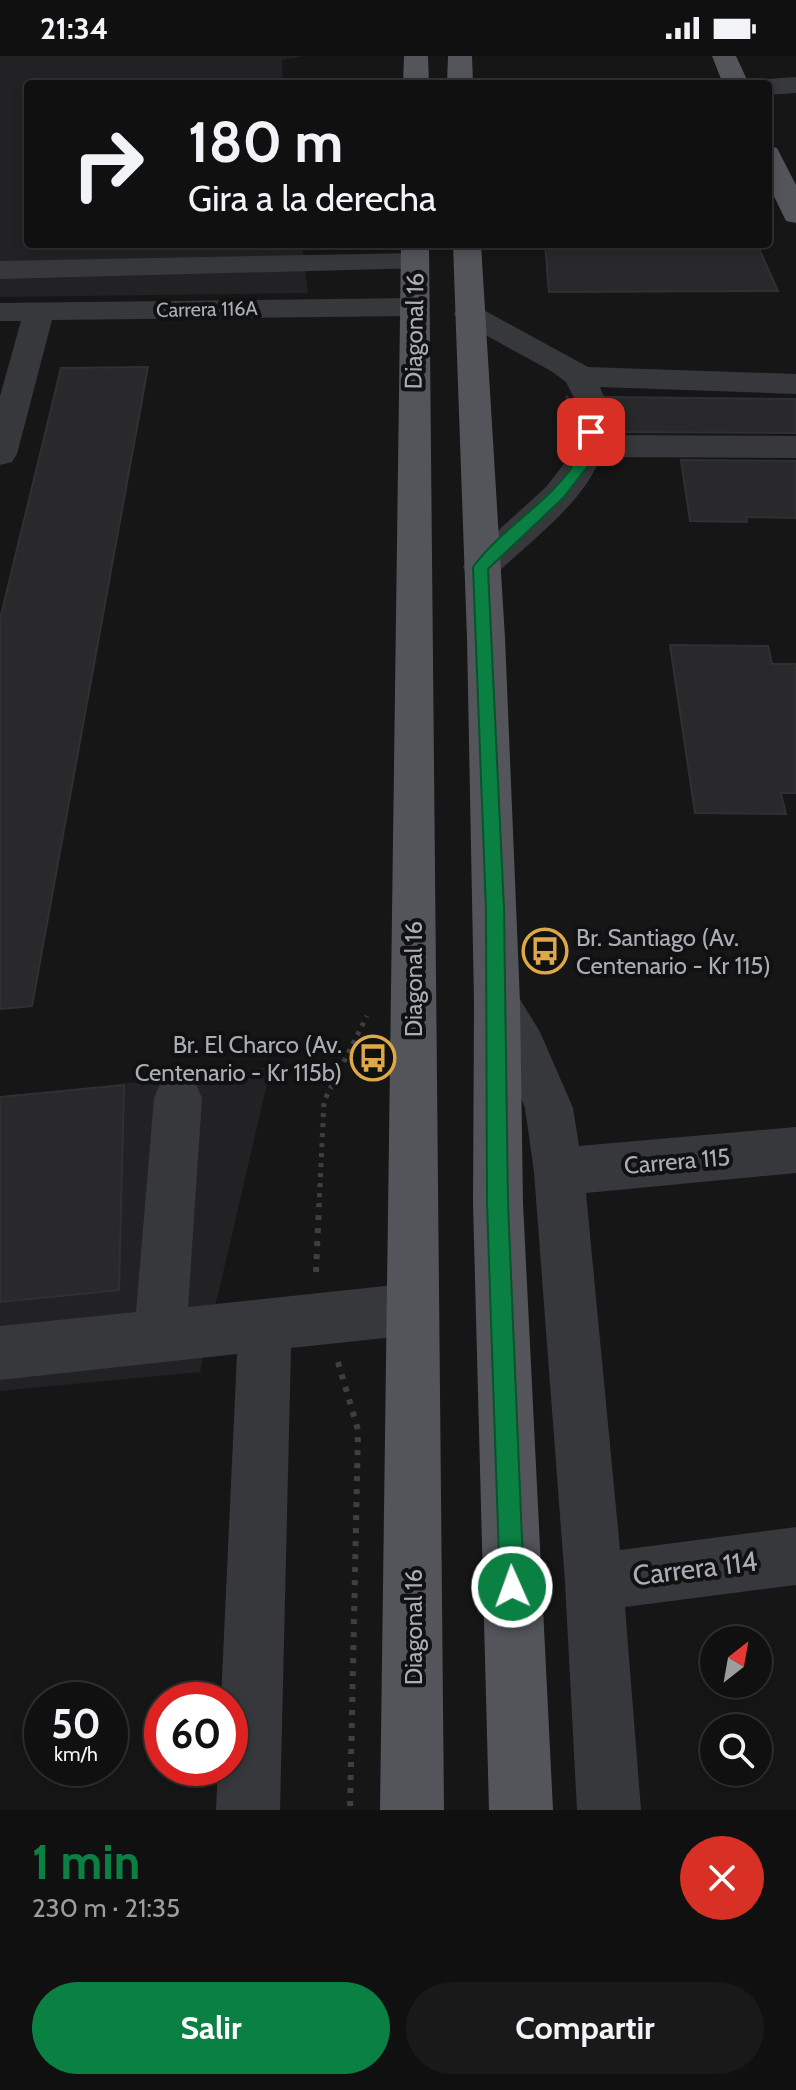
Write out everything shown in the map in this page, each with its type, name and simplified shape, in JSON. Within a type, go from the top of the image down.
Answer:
[{"type":"main road","points":[[416,56],[416,80]]},
{"type":"main road","points":[[460,56],[460,80]]},
{"type":"main road","points":[[724,56],[734,80]]},
{"type":"main road","points":[[772,163],[796,215]]},
{"type":"main road","points":[[467,248],[497,1002],[498,1203],[521,1810]]},
{"type":"main road","name":"Diagonal 16","points":[[412,1810],[414,253]]},
{"type":"street","points":[[772,87],[796,85]]},
{"type":"street","points":[[0,270],[251,254],[414,253]]},
{"type":"street","name":"Carrera 116A","points":[[0,312],[414,307]]},
{"type":"street","points":[[0,454],[39,312]]},
{"type":"street","points":[[469,314],[528,343],[584,387],[714,414],[796,447]]},
{"type":"street","points":[[481,567],[558,495],[580,467],[589,439],[714,414],[796,384]]},
{"type":"street","points":[[497,1002],[524,1047],[549,1108],[559,1172],[594,1582],[609,1810]]},
{"type":"street","points":[[160,1336],[178,1098]]},
{"type":"street","name":"Carrera 115","points":[[559,1172],[796,1150]]},
{"type":"street","points":[[0,1353],[413,1309]]},
{"type":"street","points":[[248,1810],[265,1325]]},
{"type":"street","name":"Carrera 114","points":[[594,1582],[796,1556]]},
{"type":"path","points":[[350,1810],[358,1430],[315,1290],[324,1101],[372,1006]]},
{"type":"shaded area","points":[[0,56],[305,56],[282,60],[283,80],[24,80],[24,248],[302,248],[308,293],[0,297]]},
{"type":"shaded area","points":[[271,1067],[200,1372],[0,1391],[0,1097]]},
{"type":"building","points":[[545,248],[759,248],[778,291],[549,292]]},
{"type":"building","points":[[148,367],[32,1006],[0,1009],[0,619],[61,368]]},
{"type":"building","points":[[567,397],[576,407],[587,410],[600,407],[607,397],[796,399],[796,433],[608,432],[604,422],[592,418],[578,422],[570,432]]},
{"type":"building","points":[[681,460],[796,461],[796,518],[746,517],[747,522],[690,521]]},
{"type":"building","points":[[670,645],[768,646],[772,664],[796,664],[796,793],[781,793],[786,814],[695,813]]},
{"type":"building","points":[[124,1085],[119,1290],[0,1302],[0,1097]]},
{"type":"tunnel","points":[[588,397],[591,432]]},
{"type":"place","name":"Br. Santiago (Av. Centenario - Kr 115)","points":[[545,951]]},
{"type":"place","name":"Br. El Charco (Av. Centenario - Kr 115b)","points":[[373,1058]]},
{"type":"route","points":[[512,1587],[498,1203],[495,909],[481,567],[558,495],[580,467],[591,432]]}]
